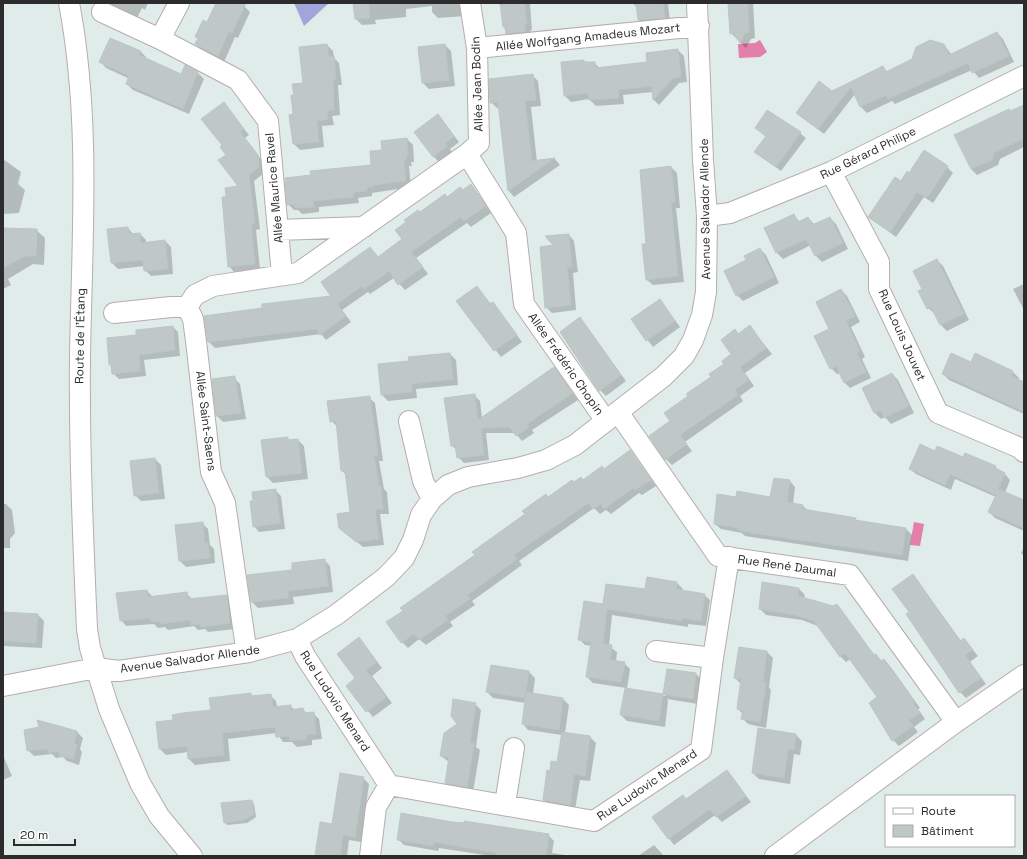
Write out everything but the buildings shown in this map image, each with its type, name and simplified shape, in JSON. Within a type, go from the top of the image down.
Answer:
[{"type":"street","name":"Route de l'Étang","points":[[69,3],[79,81],[82,135],[79,422],[87,629],[96,668],[109,709],[148,798],[192,856]]},
{"type":"street","points":[[160,39],[179,3]]},
{"type":"street","name":"Allée Jean Bodin","points":[[187,307],[195,295],[213,286],[282,274],[298,273],[467,154],[479,143],[477,48],[470,3]]},
{"type":"street","name":"Avenue Salvador Allende","points":[[3,686],[96,668],[119,671],[249,652],[297,639],[336,615],[386,577],[404,558],[413,540],[421,515],[432,498],[448,485],[468,477],[518,468],[546,460],[575,445],[664,376],[684,356],[693,340],[702,315],[706,292],[707,216],[703,160],[698,3]]},
{"type":"street","name":"Allée Maurice Ravel","points":[[102,12],[160,39],[238,80],[268,121],[282,274]]},
{"type":"street","name":"Allée Wolfgang Amadeus Mozart","points":[[477,48],[699,26]]},
{"type":"street","name":"Rue Gérard Philipe","points":[[707,216],[730,213],[831,172],[1024,76]]},
{"type":"street","name":"Allée Frédéric Chopin","points":[[467,154],[516,233],[524,304],[612,416]]},
{"type":"street","name":"Rue Louis Jouvet","points":[[831,172],[879,262],[880,290],[938,412],[1020,448],[1024,452]]},
{"type":"street","points":[[278,230],[364,227]]},
{"type":"street","points":[[114,313],[171,307],[187,307]]},
{"type":"street","name":"Allée Saint-Saens","points":[[187,307],[193,319],[211,472],[225,503],[245,641],[249,652]]},
{"type":"street","name":"Rue René Daumal","points":[[612,416],[718,556],[850,575],[956,722]]},
{"type":"street","points":[[409,420],[422,481],[432,498]]},
{"type":"street","name":"Rue Ludovic Menard","points":[[297,639],[305,656],[389,785],[505,804],[594,821],[700,750],[729,557]]},
{"type":"street","points":[[656,651],[713,658]]},
{"type":"street","points":[[775,856],[956,722],[1024,675]]},
{"type":"street","points":[[505,804],[514,748]]},
{"type":"street","points":[[370,856],[376,806],[389,785]]},
{"type":"shaded area","points":[[294,3],[329,3],[304,26]]},
{"type":"shaded area","points":[[760,40],[767,52],[760,57],[739,58],[738,44],[755,43]]},
{"type":"shaded area","points":[[914,522],[924,524],[920,546],[910,545]]}]
